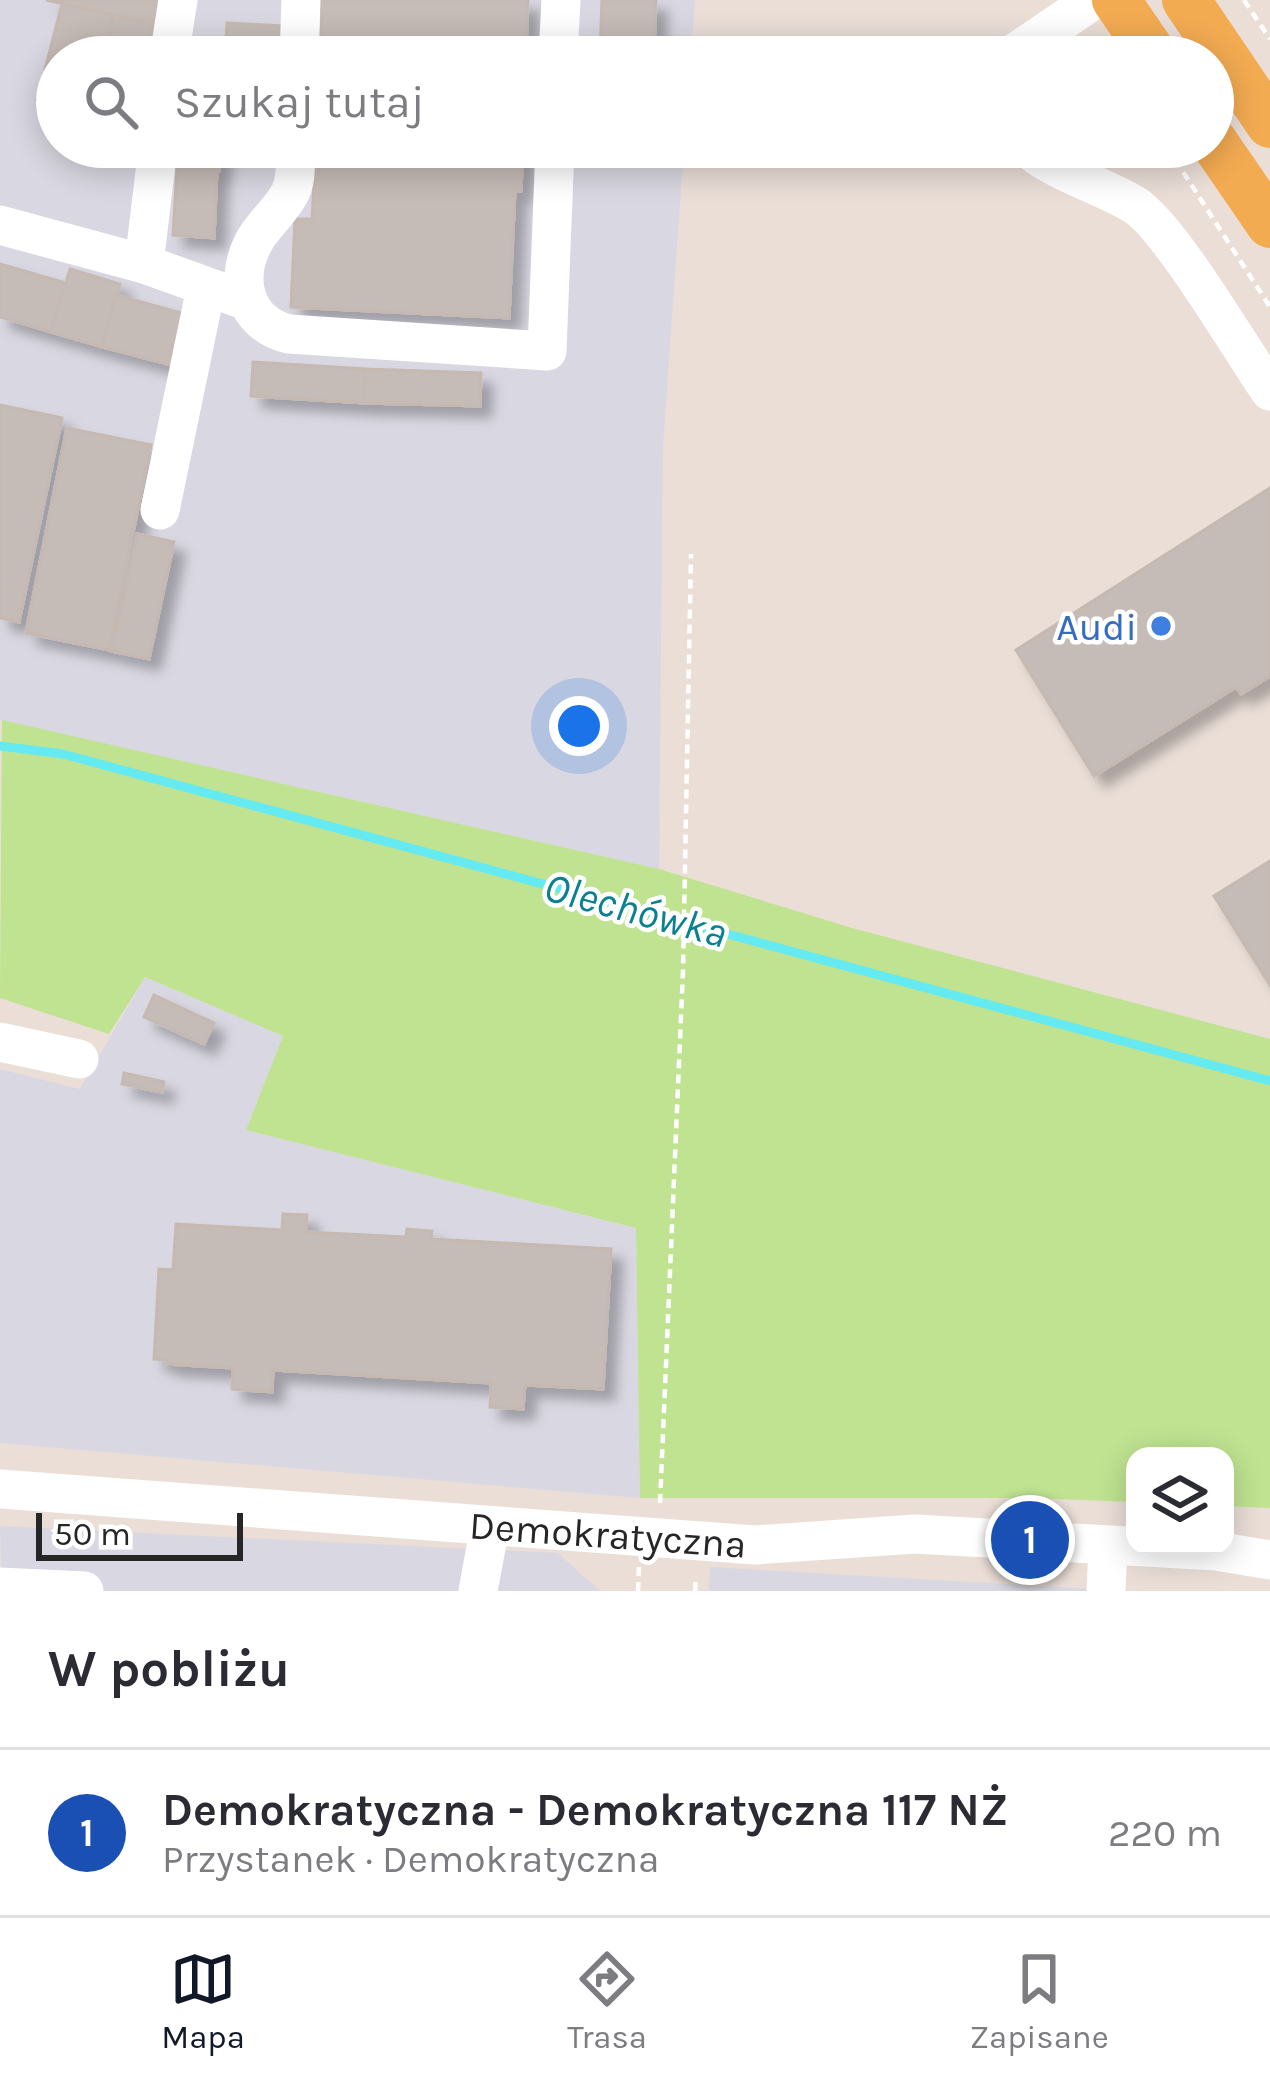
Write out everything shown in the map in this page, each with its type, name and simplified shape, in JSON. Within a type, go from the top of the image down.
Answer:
[{"type":"main road","points":[[1116,0],[1141,36]]},
{"type":"main road","points":[[1186,0],[1210,36]]},
{"type":"main road","points":[[1234,71],[1270,124]]},
{"type":"main road","points":[[1232,168],[1270,224]]},
{"type":"street","points":[[172,36],[178,0]]},
{"type":"street","points":[[300,36],[301,0]]},
{"type":"street","points":[[559,36],[560,0]]},
{"type":"street","points":[[1040,36],[1093,0]]},
{"type":"street","points":[[144,264],[155,168]]},
{"type":"street","points":[[295,168],[290,194],[250,249],[245,267],[247,301],[259,320],[274,331],[547,351],[554,168]]},
{"type":"street","points":[[1054,168],[1135,205],[1161,231],[1270,392]]},
{"type":"street","points":[[0,225],[144,264],[247,301]]},
{"type":"street","points":[[160,510],[206,288]]},
{"type":"street","points":[[0,1042],[79,1059]]},
{"type":"street","name":"Demokratyczna","points":[[0,1489],[789,1545],[915,1534],[1126,1547]]},
{"type":"street","points":[[478,1591],[490,1526]]},
{"type":"street","points":[[1106,1591],[1108,1546]]},
{"type":"street","name":"Demokratyczna","points":[[1234,1549],[1270,1546]]},
{"type":"street","name":"Demokratyczna","points":[[1234,1554],[1270,1560]]},
{"type":"street","points":[[0,1587],[84,1591]]},
{"type":"path","points":[[1244,0],[1270,39]]},
{"type":"path","points":[[1181,168],[1270,307]]},
{"type":"path","points":[[640,1537],[658,1519],[661,1498],[683,946],[691,554]]},
{"type":"shaded area","points":[[0,0],[695,0],[692,36],[36,36],[36,168],[683,168],[663,446],[659,869],[0,720]]},
{"type":"shaded area","points":[[145,977],[283,1036],[246,1130],[636,1228],[640,1498],[0,1443],[0,1069],[80,1089]]},
{"type":"shaded area","points":[[0,1526],[558,1553],[600,1591],[2,1591]]},
{"type":"shaded area","points":[[710,1567],[1128,1591],[709,1591]]},
{"type":"green space","points":[[2,720],[659,869],[852,928],[1270,1039],[1270,1508],[1234,1506],[1234,1447],[1126,1447],[1126,1502],[640,1498],[636,1228],[246,1130],[283,1036],[145,977],[109,1034],[0,998]]},
{"type":"building","points":[[46,0],[159,0],[154,24]]},
{"type":"building","points":[[318,0],[528,0],[527,36],[321,36],[322,11]]},
{"type":"building","points":[[602,0],[656,0],[655,36],[601,36]]},
{"type":"building","points":[[62,4],[114,15],[109,36],[54,36]]},
{"type":"building","points":[[114,15],[154,24],[151,36],[109,36]]},
{"type":"building","points":[[227,23],[283,26],[282,36],[226,36]]},
{"type":"building","points":[[315,168],[522,168],[521,191],[515,191],[509,318],[291,307],[295,219],[312,219]]},
{"type":"building","points":[[177,169],[217,171],[214,238],[173,235]]},
{"type":"building","points":[[0,264],[66,283],[51,332],[0,317]]},
{"type":"building","points":[[70,269],[120,284],[102,347],[51,332]]},
{"type":"building","points":[[116,295],[185,314],[171,365],[102,347]]},
{"type":"building","points":[[253,362],[365,369],[364,403],[251,396]]},
{"type":"building","points":[[365,369],[481,373],[480,406],[364,403]]},
{"type":"building","points":[[0,405],[62,418],[19,622],[0,618]]},
{"type":"building","points":[[67,428],[151,445],[109,650],[26,633]]},
{"type":"building","name":"Audi","points":[[1270,488],[1270,676],[1241,694],[1236,687],[1094,776],[1016,650]]},
{"type":"building","points":[[137,534],[174,542],[149,659],[112,651]]},
{"type":"building","points":[[1270,861],[1270,985],[1214,896]]},
{"type":"building","points":[[154,995],[214,1023],[204,1044],[144,1017]]},
{"type":"building","points":[[124,1073],[164,1082],[162,1092],[122,1084]]},
{"type":"building","points":[[283,1214],[307,1215],[306,1232],[406,1237],[407,1229],[432,1231],[431,1239],[611,1249],[603,1389],[525,1385],[523,1409],[490,1407],[491,1383],[273,1370],[272,1392],[232,1389],[233,1368],[154,1359],[159,1269],[173,1270],[176,1224],[282,1230]]},
{"type":"waterway","name":"Olechówka","points":[[0,746],[63,754],[1270,1081]]},
{"type":"place","name":"Audi","points":[[1161,626]]},
{"type":"place","name":"Demokratyczna - Demokratyczna 117 NŻ","points":[[1030,1540]]}]
